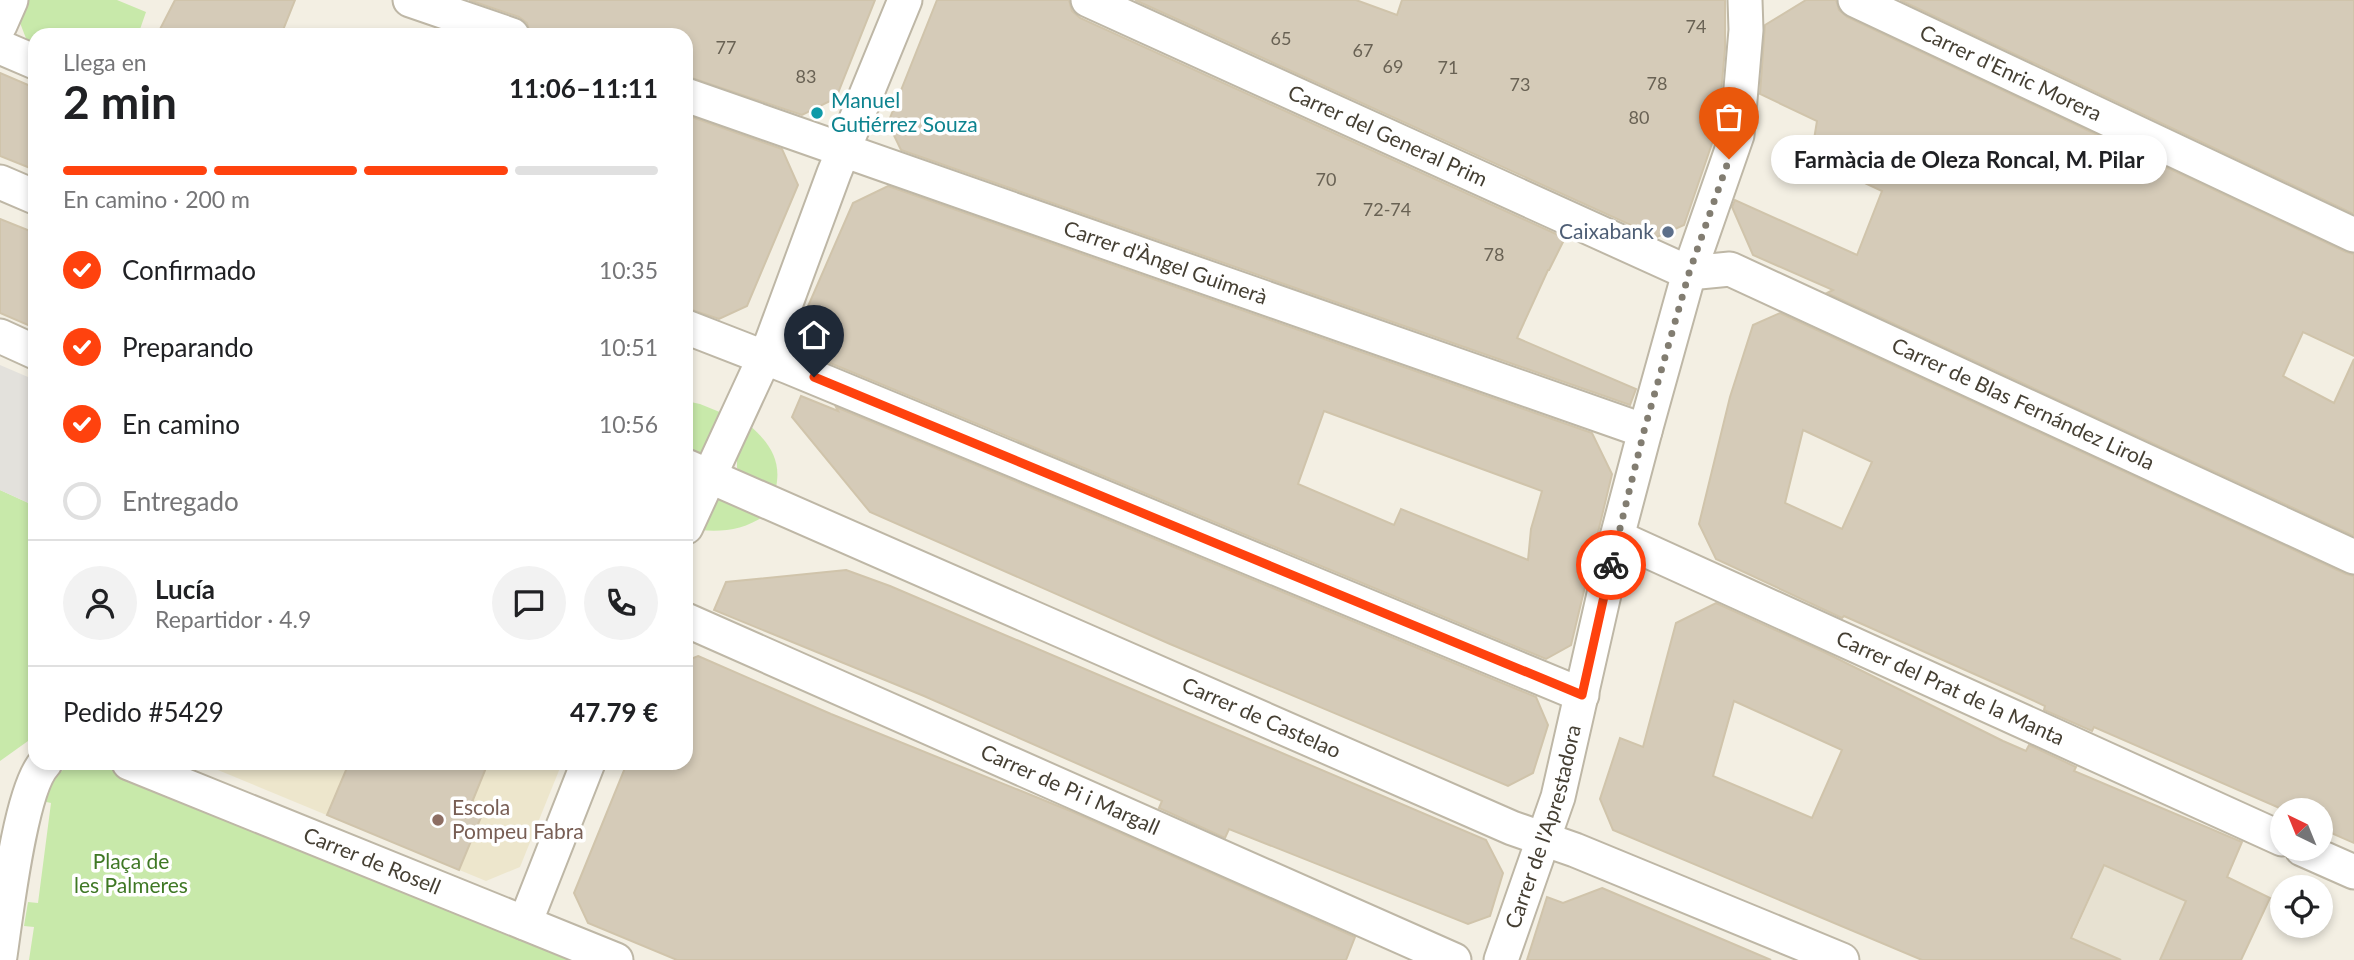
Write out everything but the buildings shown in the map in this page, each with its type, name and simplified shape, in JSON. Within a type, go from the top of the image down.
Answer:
[{"type":"street","points":[[0,25],[12,0]]},
{"type":"street","points":[[410,0],[492,28]]},
{"type":"street","points":[[693,491],[697,471],[764,358],[905,0]]},
{"type":"street","name":"Carrer del General Prim","points":[[1088,0],[1689,273]]},
{"type":"street","name":"Carrer de l'Aprestadora","points":[[1501,960],[1558,797],[1644,431],[1689,273],[1737,135],[1746,30],[1745,0]]},
{"type":"street","name":"Carrer d'Enric Morera","points":[[1855,0],[2354,235]]},
{"type":"street","points":[[0,47],[28,59]]},
{"type":"street","name":"Carrer d'Àngel Guimerà","points":[[693,97],[1644,431]]},
{"type":"street","points":[[0,183],[28,194]]},
{"type":"street","name":"Carrer de Blas Fernández Lirola","points":[[1689,273],[1730,270],[2354,557]]},
{"type":"street","points":[[693,330],[1582,695]]},
{"type":"street","points":[[0,336],[28,349]]},
{"type":"street","name":"Carrer de Castelao","points":[[697,471],[1512,828],[1543,838],[1842,960]]},
{"type":"street","name":"Carrer del Prat de la Manta","points":[[1617,537],[2270,834]]},
{"type":"street","name":"Carrer de Pi i Margall","points":[[693,623],[1454,960]]},
{"type":"street","points":[[0,956],[4,904],[31,788],[40,770]]},
{"type":"street","name":"Carrer de Rosell","points":[[147,770],[616,960]]},
{"type":"street","points":[[525,923],[585,770]]},
{"type":"street","points":[[2329,861],[2354,872]]},
{"type":"shaded area","points":[[0,365],[28,377],[28,503],[0,490]]},
{"type":"shaded area","name":"Escola Pompeu Fabra","points":[[218,770],[559,770],[520,867],[486,881]]},
{"type":"shaded area","points":[[2134,797],[2241,845],[2227,877],[2270,898],[2241,960],[2063,960]]},
{"type":"green space","points":[[25,0],[117,0],[146,12],[140,28],[28,28],[28,41],[17,15]]},
{"type":"green space","points":[[693,402],[727,415],[703,456],[693,454]]},
{"type":"green space","points":[[749,425],[772,452],[777,468],[776,487],[737,468],[737,453]]},
{"type":"green space","points":[[0,490],[28,503],[28,741],[0,761]]},
{"type":"green space","points":[[720,497],[765,515],[734,529],[700,530],[714,499],[718,501]]},
{"type":"green space","name":"Plaça de les Palmeres","points":[[63,770],[125,770],[132,773],[129,782],[447,910],[450,902],[476,913],[473,921],[570,960],[29,960],[34,927],[24,926],[28,902],[38,903],[51,803],[42,801]]},
{"type":"way so far","points":[[1611,565],[1644,431],[1689,273],[1729,159]]},
{"type":"place","name":"Manuel Gutiérrez Souza","points":[[817,113]]},
{"type":"place","name":"Farmàcia de Oleza Roncal, M. Pilar","points":[[1729,159]]},
{"type":"place","name":"Caixabank","points":[[1668,232]]},
{"type":"place","name":"Escola Pompeu Fabra","points":[[438,820]]},
{"type":"route","points":[[814,377],[1582,695],[1611,565]]}]
